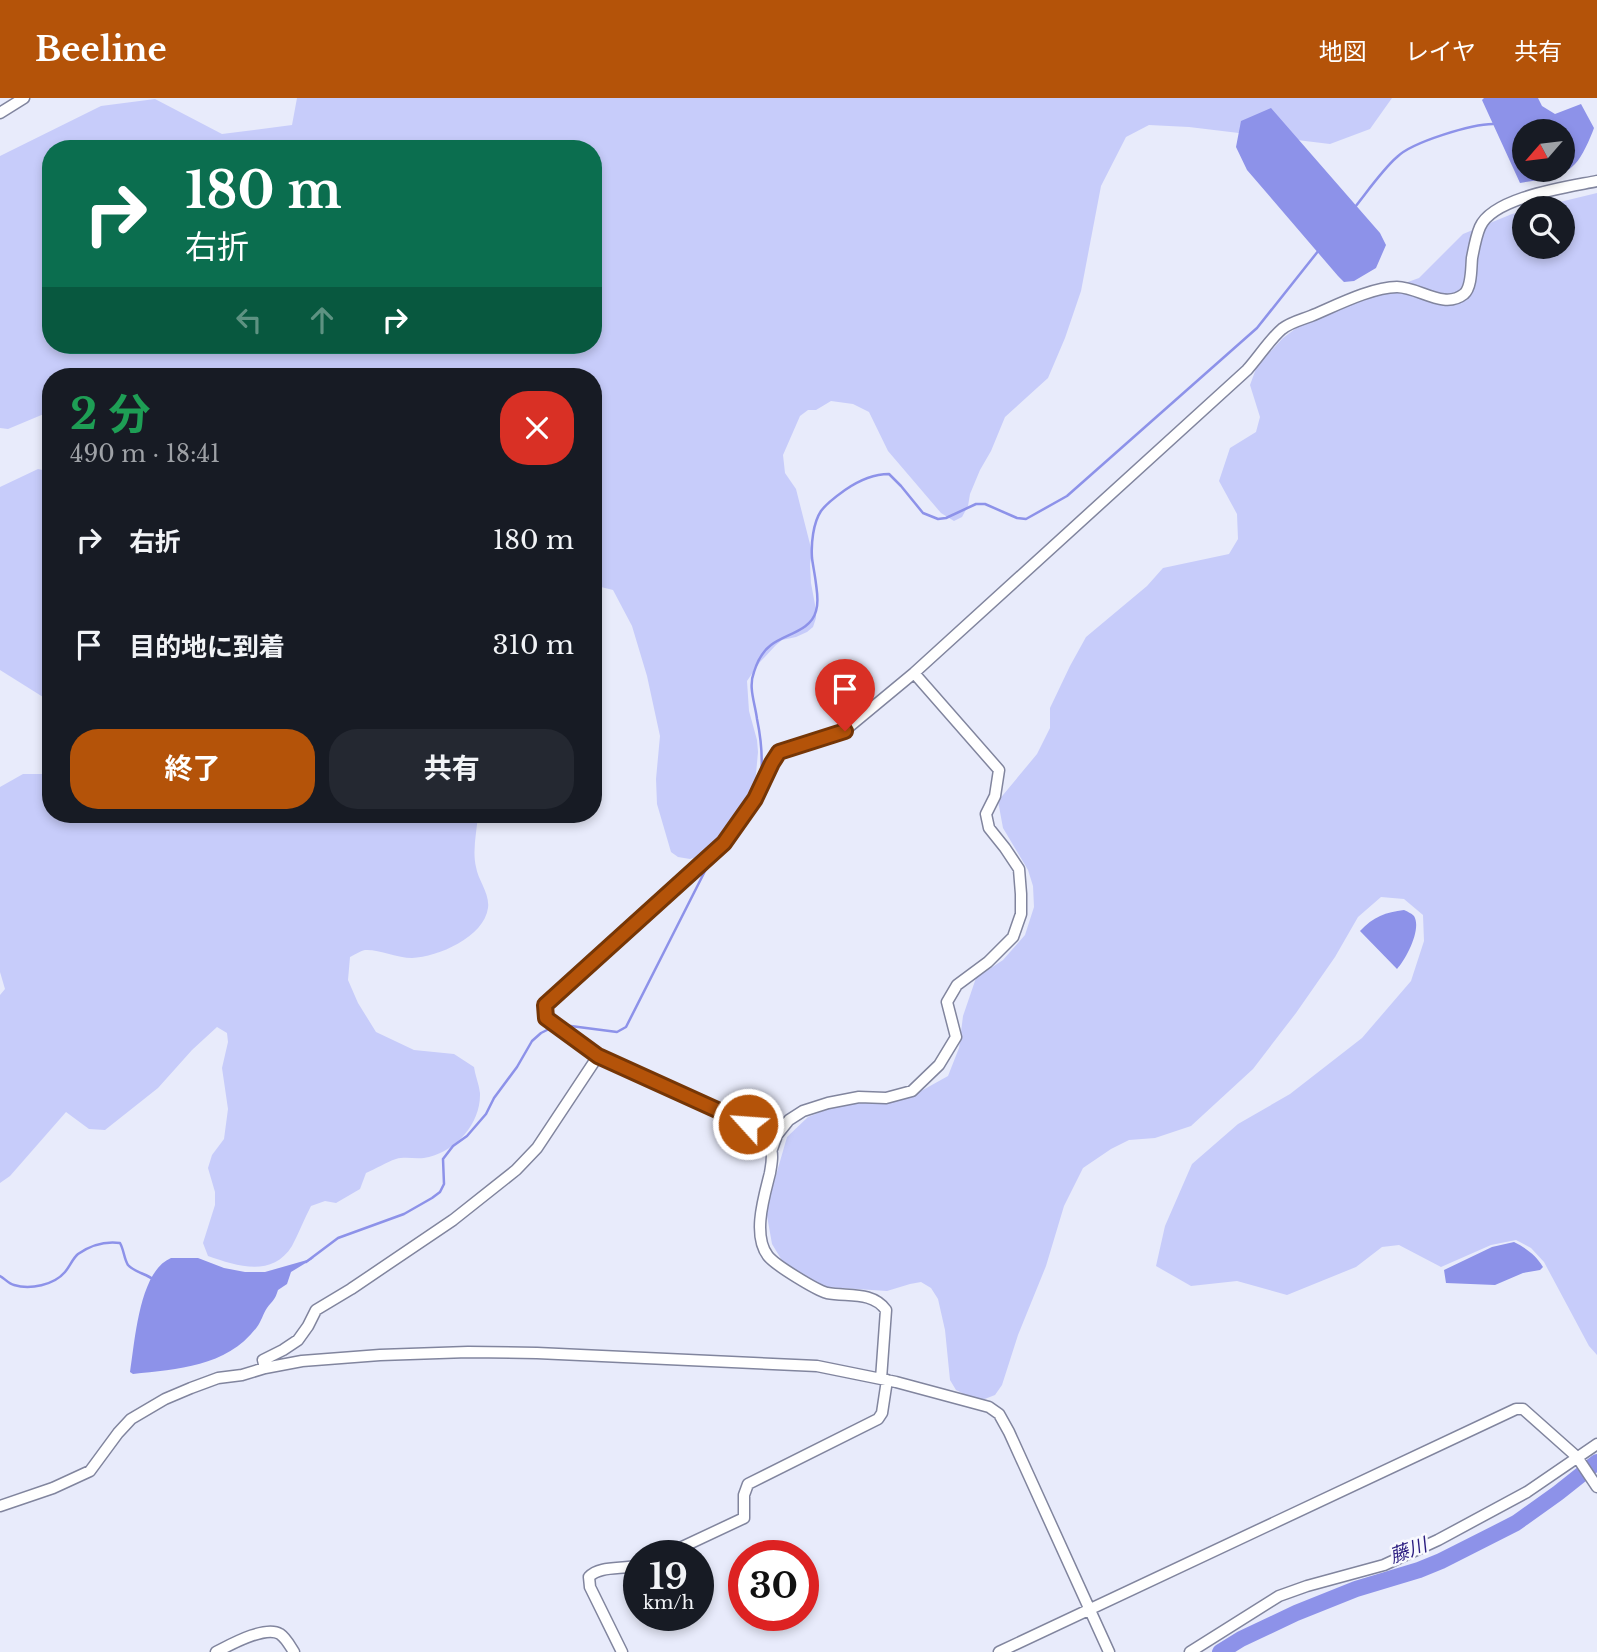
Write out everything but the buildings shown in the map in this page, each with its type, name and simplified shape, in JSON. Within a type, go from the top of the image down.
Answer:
[{"type":"street","points":[[0,113],[24,98]]},
{"type":"street","points":[[772,1149],[748,1124],[598,1056],[546,1018],[545,1005],[724,843],[755,799],[779,752],[845,731],[914,673],[1229,387],[1281,330],[1296,321],[1367,294],[1394,287],[1406,287],[1446,301],[1463,294],[1468,287],[1480,226],[1487,216],[1502,207],[1541,193],[1597,181]]},
{"type":"street","points":[[697,1540],[744,1518],[744,1495],[748,1484],[878,1419],[882,1413],[886,1310],[870,1297],[826,1293],[814,1288],[769,1258],[760,1241],[772,1149],[777,1135],[789,1120],[803,1111],[859,1097],[886,1098],[912,1091],[939,1065],[956,1037],[947,1002],[957,985],[988,962],[1013,937],[1021,914],[1019,869],[989,828],[986,814],[995,796],[999,770],[914,673]]},
{"type":"street","points":[[265,1368],[263,1360],[298,1340],[316,1310],[453,1220],[516,1170],[537,1148],[598,1056]]},
{"type":"street","points":[[0,1506],[53,1488],[90,1471],[131,1419],[165,1399],[218,1378],[302,1361],[482,1352],[817,1366],[884,1379],[989,1407],[999,1414],[1109,1652]]},
{"type":"street","points":[[999,1652],[1516,1409],[1523,1409],[1579,1460],[1594,1483]]},
{"type":"street","points":[[1189,1652],[1279,1596],[1384,1565],[1438,1540],[1527,1492],[1579,1460],[1597,1444]]},
{"type":"street","points":[[622,1652],[590,1587],[589,1577],[598,1571],[623,1569]]},
{"type":"street","points":[[216,1652],[257,1634],[274,1632],[282,1635],[294,1652]]},
{"type":"shaded area","points":[[297,98],[1392,98],[1370,129],[1330,144],[1189,127],[1149,125],[1126,137],[1101,186],[1081,291],[1048,378],[1005,417],[962,517],[954,521],[941,513],[888,451],[869,412],[853,404],[831,401],[800,416],[783,455],[785,473],[796,489],[812,552],[811,583],[816,618],[813,627],[807,632],[782,640],[776,645],[747,681],[749,711],[758,752],[755,785],[705,855],[690,859],[678,857],[671,852],[657,804],[656,779],[660,736],[647,676],[632,626],[613,590],[602,587],[602,368],[42,368],[42,415],[8,429],[0,428],[0,156],[101,106],[155,99],[222,134],[292,125]]},
{"type":"shaded area","points":[[1597,193],[1597,1355],[1589,1346],[1544,1262],[1531,1248],[1516,1240],[1491,1245],[1441,1267],[1399,1245],[1382,1247],[1356,1267],[1287,1295],[1237,1281],[1191,1286],[1156,1266],[1165,1226],[1192,1164],[1238,1124],[1290,1094],[1362,1038],[1411,981],[1424,941],[1423,915],[1404,899],[1381,897],[1358,917],[1335,957],[1253,1069],[1191,1126],[1155,1138],[1129,1140],[1083,1168],[1064,1206],[1046,1266],[1018,1335],[1002,1385],[995,1395],[982,1400],[956,1390],[950,1380],[945,1330],[938,1299],[931,1288],[921,1282],[887,1291],[826,1287],[789,1272],[772,1244],[766,1210],[787,1137],[808,1117],[841,1104],[883,1102],[921,1091],[948,1076],[959,1048],[963,1016],[976,978],[1003,960],[1025,935],[1034,907],[1033,886],[1028,870],[1003,828],[998,801],[1037,754],[1050,728],[1050,708],[1086,637],[1147,586],[1163,568],[1229,554],[1238,539],[1237,514],[1219,481],[1230,448],[1256,432],[1260,417],[1250,385],[1257,366],[1283,338],[1311,317],[1419,278],[1463,234],[1512,214],[1512,259],[1575,259],[1575,198]]},
{"type":"shaded area","points":[[38,469],[42,470],[42,696],[0,670],[0,487]]},
{"type":"shaded area","points":[[23,774],[42,774],[42,823],[477,823],[475,861],[488,903],[485,918],[478,928],[458,944],[423,957],[406,958],[376,951],[361,951],[350,957],[348,980],[376,1032],[414,1050],[454,1054],[474,1067],[480,1093],[472,1125],[458,1142],[449,1148],[425,1158],[404,1158],[388,1162],[366,1173],[360,1189],[336,1203],[325,1201],[311,1206],[292,1246],[275,1262],[253,1267],[208,1256],[203,1243],[215,1205],[215,1192],[208,1168],[212,1155],[224,1139],[228,1109],[222,1068],[228,1042],[227,1033],[217,1027],[158,1088],[105,1130],[89,1129],[66,1112],[10,1176],[0,1183],[0,995],[5,989],[0,972],[0,787]]},
{"type":"water","points":[[1484,98],[1538,98],[1542,106],[1555,114],[1581,104],[1594,128],[1575,164],[1575,119],[1512,119],[1512,166],[1482,100]]},
{"type":"water","points":[[1271,108],[1380,233],[1386,245],[1376,268],[1354,281],[1344,282],[1338,276],[1247,170],[1236,147],[1241,121]]},
{"type":"water","points":[[1404,910],[1414,916],[1416,928],[1405,958],[1397,969],[1360,931],[1380,916]]},
{"type":"water","points":[[1514,1242],[1530,1252],[1543,1267],[1495,1285],[1446,1283],[1444,1270],[1492,1247]]},
{"type":"water","points":[[171,1258],[198,1258],[224,1268],[265,1272],[314,1258],[291,1272],[287,1284],[278,1290],[257,1327],[231,1351],[201,1364],[133,1374],[130,1372],[134,1343],[145,1292],[160,1265]]},
{"type":"waterway","points":[[1355,207],[1386,168],[1405,151],[1443,135],[1493,124]]},
{"type":"waterway","points":[[761,777],[760,733],[752,695],[752,678],[768,647],[803,628],[813,618],[818,601],[812,540],[816,521],[826,505],[860,481],[889,474],[923,513],[938,519],[976,504],[985,504],[1017,518],[1026,519],[1067,496],[1257,328],[1319,250]]},
{"type":"waterway","points":[[563,1025],[617,1032],[626,1027],[714,858]]},
{"type":"waterway","points":[[306,1262],[338,1238],[404,1214],[440,1192],[444,1184],[443,1159],[486,1114],[532,1041],[553,1027]]},
{"type":"waterway","points":[[0,1276],[14,1285],[41,1285],[60,1276],[83,1251],[98,1244],[120,1243],[128,1265],[154,1280]]},
{"type":"waterway","name":"藤川","points":[[1220,1652],[1296,1613],[1356,1589],[1441,1561],[1516,1523],[1597,1462]]},
{"type":"route","points":[[748,1124],[598,1056],[546,1018],[545,1005],[724,843],[755,799],[779,752],[845,731]]}]
